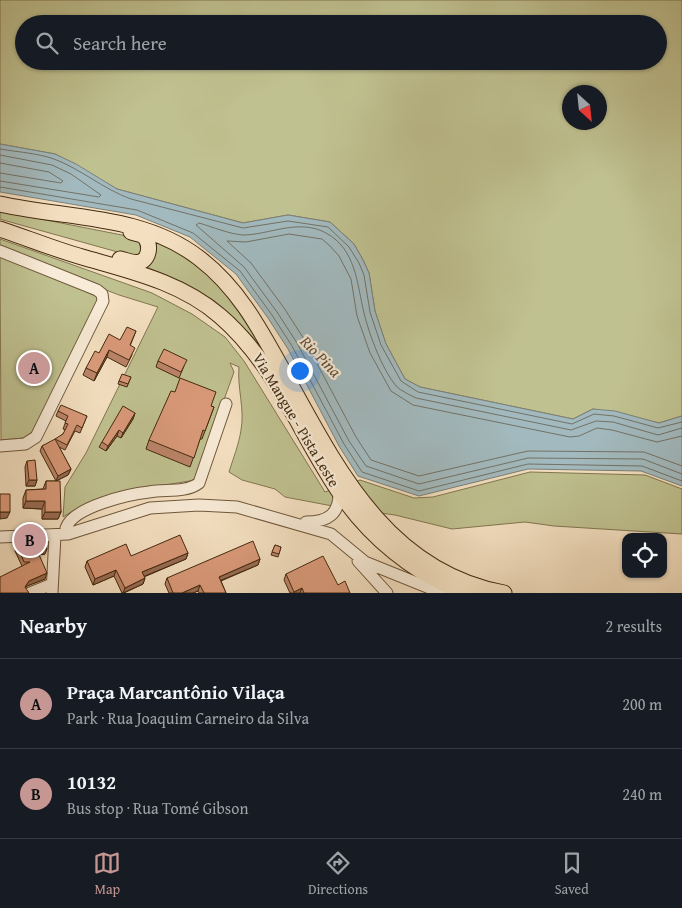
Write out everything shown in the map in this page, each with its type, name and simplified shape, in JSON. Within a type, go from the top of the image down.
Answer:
[{"type":"main road","points":[[0,204],[136,227],[160,236],[198,257],[215,271],[244,304],[262,330],[337,481],[394,537],[415,553],[443,571],[467,582],[504,593]]},
{"type":"main road","points":[[0,228],[133,262],[140,262],[145,258],[148,245],[143,236],[74,216]]},
{"type":"main road","name":"Via Mangue - Pista Leste","points":[[0,228],[56,249],[138,272],[188,294],[219,315],[240,334],[270,373],[364,524],[392,551],[422,571],[466,593]]},
{"type":"street","points":[[0,251],[102,294],[103,301],[99,313],[36,437],[25,444],[0,446]]},
{"type":"street","points":[[68,534],[66,528],[73,518],[102,504],[141,493],[186,489],[199,484],[226,404]]},
{"type":"street","points":[[292,522],[319,522],[327,519],[338,509],[337,481]]},
{"type":"street","points":[[0,538],[68,534],[132,512],[168,506],[237,507],[331,534],[344,543],[387,593]]},
{"type":"street","points":[[30,593],[52,588],[55,535]]},
{"type":"street","points":[[352,553],[378,569],[442,593]]},
{"type":"green space","points":[[0,0],[682,0],[682,416],[659,423],[593,409],[573,419],[420,387],[405,379],[386,344],[375,311],[369,273],[363,260],[354,244],[330,222],[288,215],[243,223],[117,189],[55,154],[0,144]]},
{"type":"green space","points":[[0,211],[122,235],[138,240],[143,245],[140,254],[132,256],[0,219]]},
{"type":"green space","points":[[0,239],[152,293],[192,314],[225,337],[244,361],[325,492],[360,480],[414,498],[433,497],[530,472],[645,475],[682,489],[682,534],[554,526],[525,522],[452,529],[395,515],[285,497],[275,489],[242,480],[229,472],[242,422],[239,367],[230,363],[234,372],[195,480],[144,488],[110,496],[78,508],[63,517],[65,487],[86,453],[158,307],[119,295],[0,249]]},
{"type":"green space","points":[[156,240],[185,255],[223,287],[270,357],[243,327],[199,292],[146,267],[155,255]]},
{"type":"green space","points":[[0,252],[100,298],[35,430],[23,438],[1,440]]},
{"type":"water","name":"Rio Pina","points":[[0,144],[55,154],[76,164],[117,189],[243,223],[288,215],[330,222],[354,244],[363,260],[369,273],[375,311],[386,344],[405,379],[420,387],[573,419],[593,409],[615,411],[659,423],[682,416],[682,486],[641,471],[528,469],[419,496],[358,476],[339,446],[288,349],[236,274],[190,237],[136,215],[0,192]]},
{"type":"building","points":[[127,327],[136,331],[130,345],[135,348],[129,360],[109,350],[97,373],[86,368],[95,351],[99,353],[109,334],[120,340]]},
{"type":"building","points":[[164,349],[187,360],[181,372],[158,361]]},
{"type":"building","points":[[122,374],[131,377],[128,384],[119,381]]},
{"type":"building","points":[[180,378],[216,392],[211,406],[214,407],[205,431],[203,430],[194,458],[149,440],[171,391],[175,392]]},
{"type":"building","points":[[61,405],[87,416],[82,428],[77,425],[67,445],[55,439],[63,434],[68,424],[65,423],[68,416],[58,411]]},
{"type":"building","points":[[123,406],[135,413],[123,433],[119,430],[108,446],[102,442]]},
{"type":"building","points":[[55,439],[71,469],[58,476],[42,446]]},
{"type":"building","points":[[35,460],[37,480],[29,480],[27,461]]},
{"type":"building","points":[[46,481],[60,481],[61,512],[45,512],[45,501],[26,501],[26,490],[46,489]]},
{"type":"building","points":[[0,494],[10,494],[10,512],[0,512]]},
{"type":"building","points":[[180,535],[188,553],[142,572],[145,578],[125,588],[116,570],[95,579],[87,561],[126,544],[131,556]]},
{"type":"building","points":[[29,540],[46,540],[47,549],[37,550],[47,573],[29,581],[25,587],[29,593],[0,593],[0,577],[30,562],[24,562],[17,545]]},
{"type":"building","points":[[253,541],[260,559],[219,577],[226,593],[204,593],[200,585],[182,593],[173,593],[167,578]]},
{"type":"building","points":[[275,545],[281,547],[279,554],[272,552]]},
{"type":"building","points":[[323,556],[338,585],[345,581],[350,593],[304,593],[302,588],[294,592],[286,574]]},
{"type":"place","name":"Praça Marcantônio Vilaça","points":[[34,368]]},
{"type":"place","name":"10132","points":[[30,540]]}]
